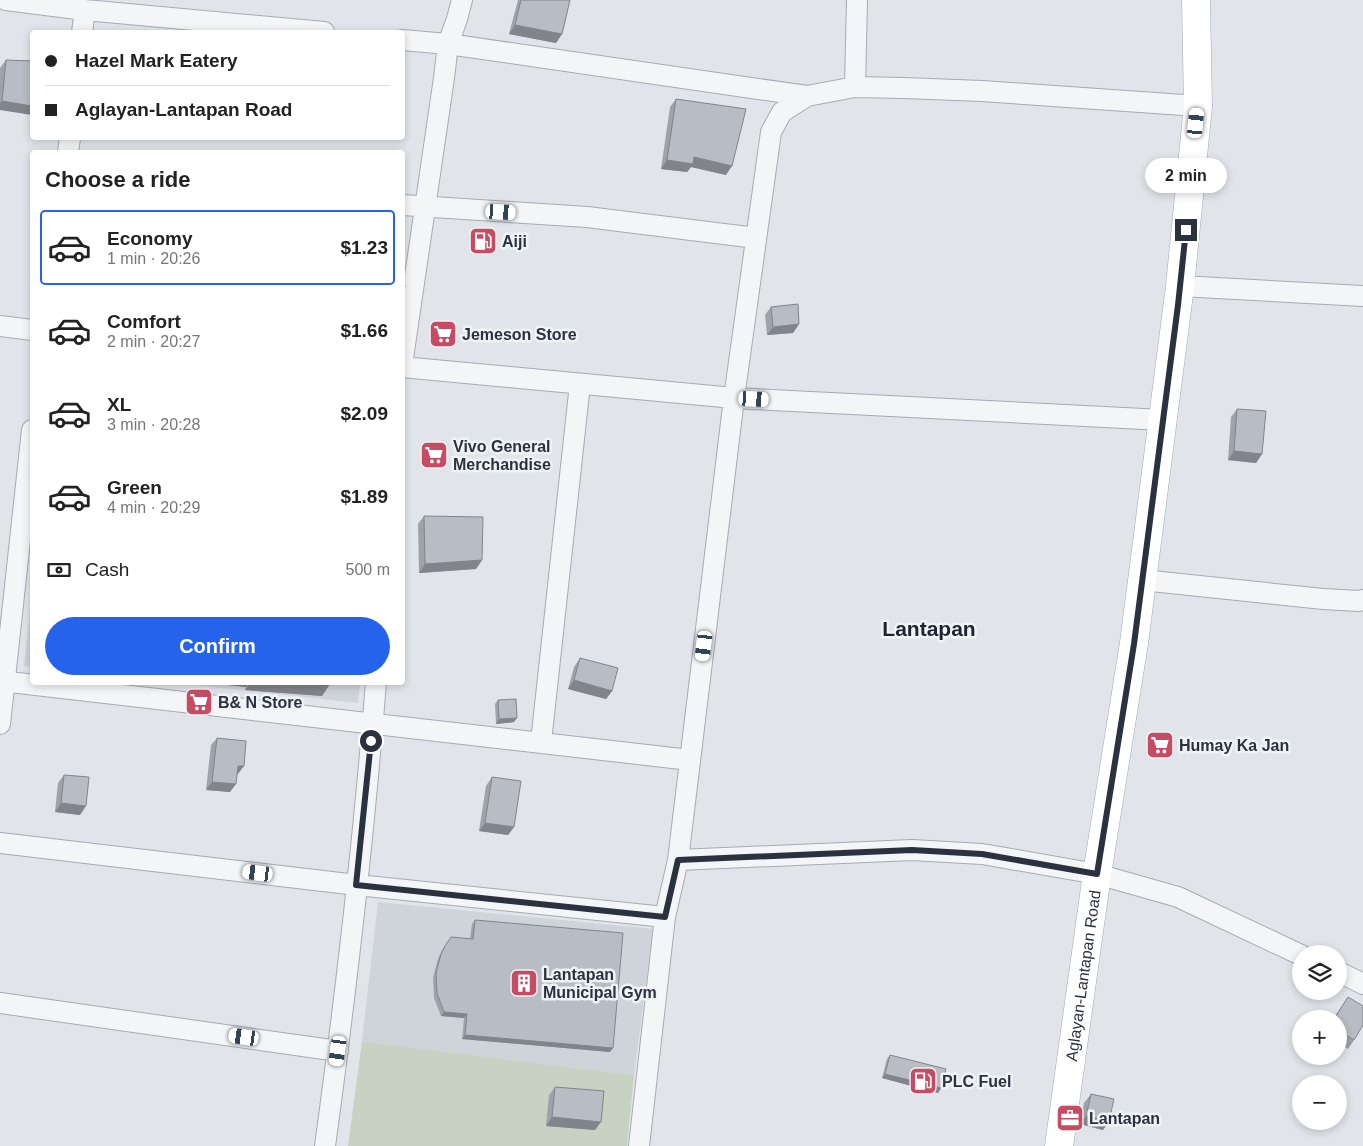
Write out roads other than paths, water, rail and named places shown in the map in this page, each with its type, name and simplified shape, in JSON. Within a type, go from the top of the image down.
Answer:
[{"type":"main road","name":"Aglayan-Lantapan Road","points":[[1059,1146],[1097,874],[1142,580],[1180,286],[1198,106],[1196,0]]},
{"type":"street","points":[[6,0],[85,10],[302,30]]},
{"type":"street","points":[[405,345],[448,44],[462,0]]},
{"type":"street","points":[[855,88],[857,0]]},
{"type":"street","points":[[82,30],[85,10]]},
{"type":"street","points":[[405,40],[448,44],[807,96],[855,88],[904,88],[982,91],[1198,106]]},
{"type":"street","points":[[639,1146],[665,917],[678,860],[734,398],[771,132],[782,112],[807,96]]},
{"type":"street","points":[[405,205],[587,217],[756,238]]},
{"type":"street","points":[[1180,286],[1363,296]]},
{"type":"street","points":[[0,326],[30,330]]},
{"type":"street","points":[[405,366],[734,398],[1163,420]]},
{"type":"street","points":[[541,742],[580,384]]},
{"type":"street","points":[[0,724],[2,681],[30,447]]},
{"type":"street","points":[[1142,580],[1323,599],[1363,600]]},
{"type":"street","points":[[2,681],[30,684]]},
{"type":"street","points":[[37,685],[690,760]]},
{"type":"street","points":[[325,1146],[338,1051],[376,685]]},
{"type":"street","points":[[0,843],[356,885],[665,917]]},
{"type":"street","points":[[678,860],[912,850],[982,854],[1097,874],[1178,897],[1292,951]]},
{"type":"street","points":[[1347,976],[1363,984]]},
{"type":"street","points":[[0,1002],[338,1051]]},
{"type":"place","name":"Aiji","points":[[483,241]]},
{"type":"place","name":"Jemeson Store","points":[[443,334]]},
{"type":"place","name":"Vivo General Merchandise","points":[[434,455]]},
{"type":"place","name":"B& N Store","points":[[199,702]]},
{"type":"place","name":"Humay Ka Jan","points":[[1160,745]]},
{"type":"place","name":"Lantapan Municipal Gym","points":[[524,983]]},
{"type":"place","name":"PLC Fuel","points":[[923,1081]]},
{"type":"place","name":"Lantapan","points":[[1070,1118]]},
{"type":"district","name":"Lantapan","points":[[929,628]]}]
